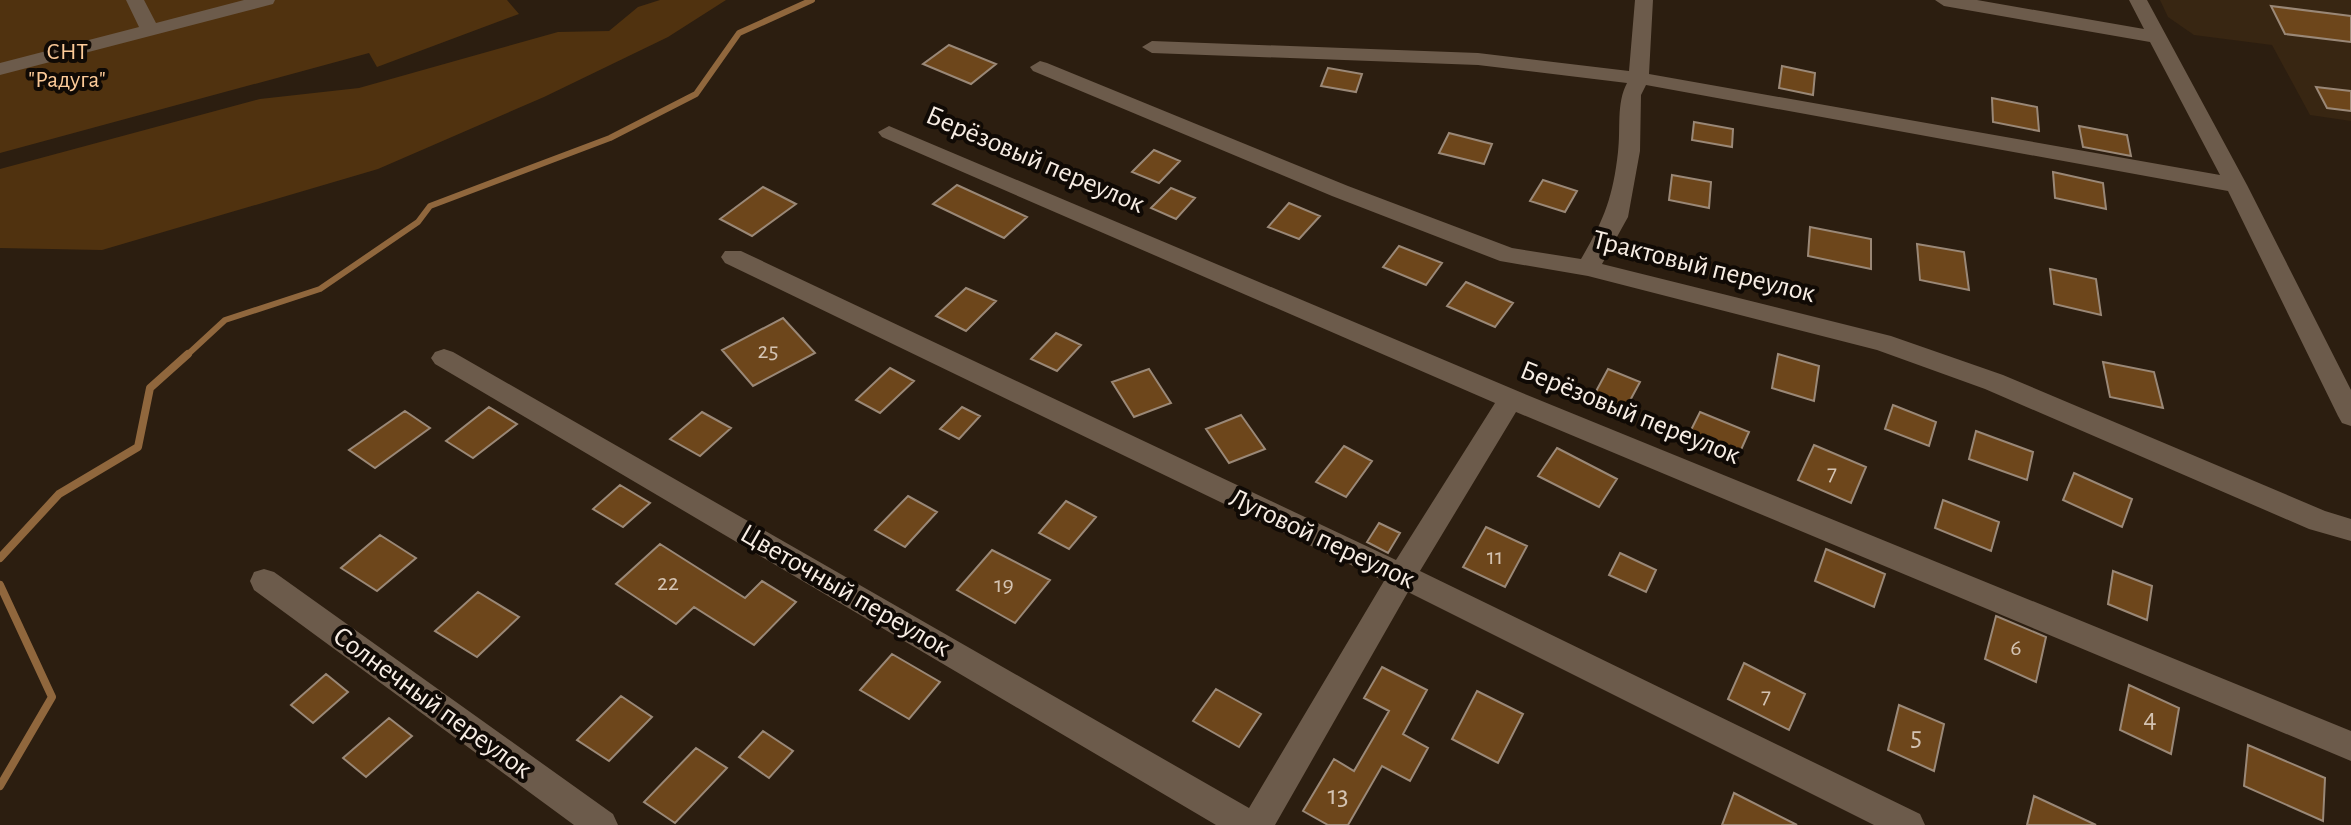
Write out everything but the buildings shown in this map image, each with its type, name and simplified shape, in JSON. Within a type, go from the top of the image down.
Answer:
[{"type":"street","points":[[135,0],[150,30]]},
{"type":"street","points":[[0,69],[266,0]]},
{"type":"street","points":[[1588,268],[1617,217],[1629,151],[1631,95],[1639,78],[1644,0]]},
{"type":"street","points":[[1944,0],[2156,37]]},
{"type":"street","points":[[2138,0],[2236,185],[2351,416]]},
{"type":"street","points":[[1152,47],[1478,59],[1639,78],[2236,185]]},
{"type":"street","name":"Трактовый переулок","points":[[1040,67],[1340,191],[1508,255],[1588,268],[1882,342],[1994,382],[2319,521],[2351,530]]},
{"type":"street","name":"Берёзовый переулок","points":[[889,132],[1511,399],[2351,746]]},
{"type":"street","name":"Луговой переулок","points":[[733,257],[1402,576],[1908,825]]},
{"type":"street","name":"Цветочный переулок","points":[[444,358],[1247,825]]},
{"type":"street","points":[[1257,825],[1402,576],[1511,399]]},
{"type":"street","name":"Солнечный переулок","points":[[264,581],[601,825]]},
{"type":"shaded area","points":[[2160,0],[2351,0],[2351,121],[2310,115],[2272,45],[2194,35],[2168,17]]},
{"type":"green space","name":"СНТ \"Радуга\"","points":[[0,0],[507,0],[519,14],[377,67],[369,53],[0,153]]},
{"type":"green space","points":[[660,0],[726,0],[668,37],[544,97],[378,169],[102,250],[0,248],[0,169],[260,99],[359,88],[558,32],[609,31],[638,7]]},
{"type":"waterway","points":[[186,356],[225,320],[320,289],[418,222],[430,206],[610,138],[696,94],[739,33],[812,0]]},
{"type":"waterway","points":[[0,558],[59,494],[138,447],[150,388],[188,354]]},
{"type":"waterway","points":[[0,585],[52,697],[0,786]]}]
